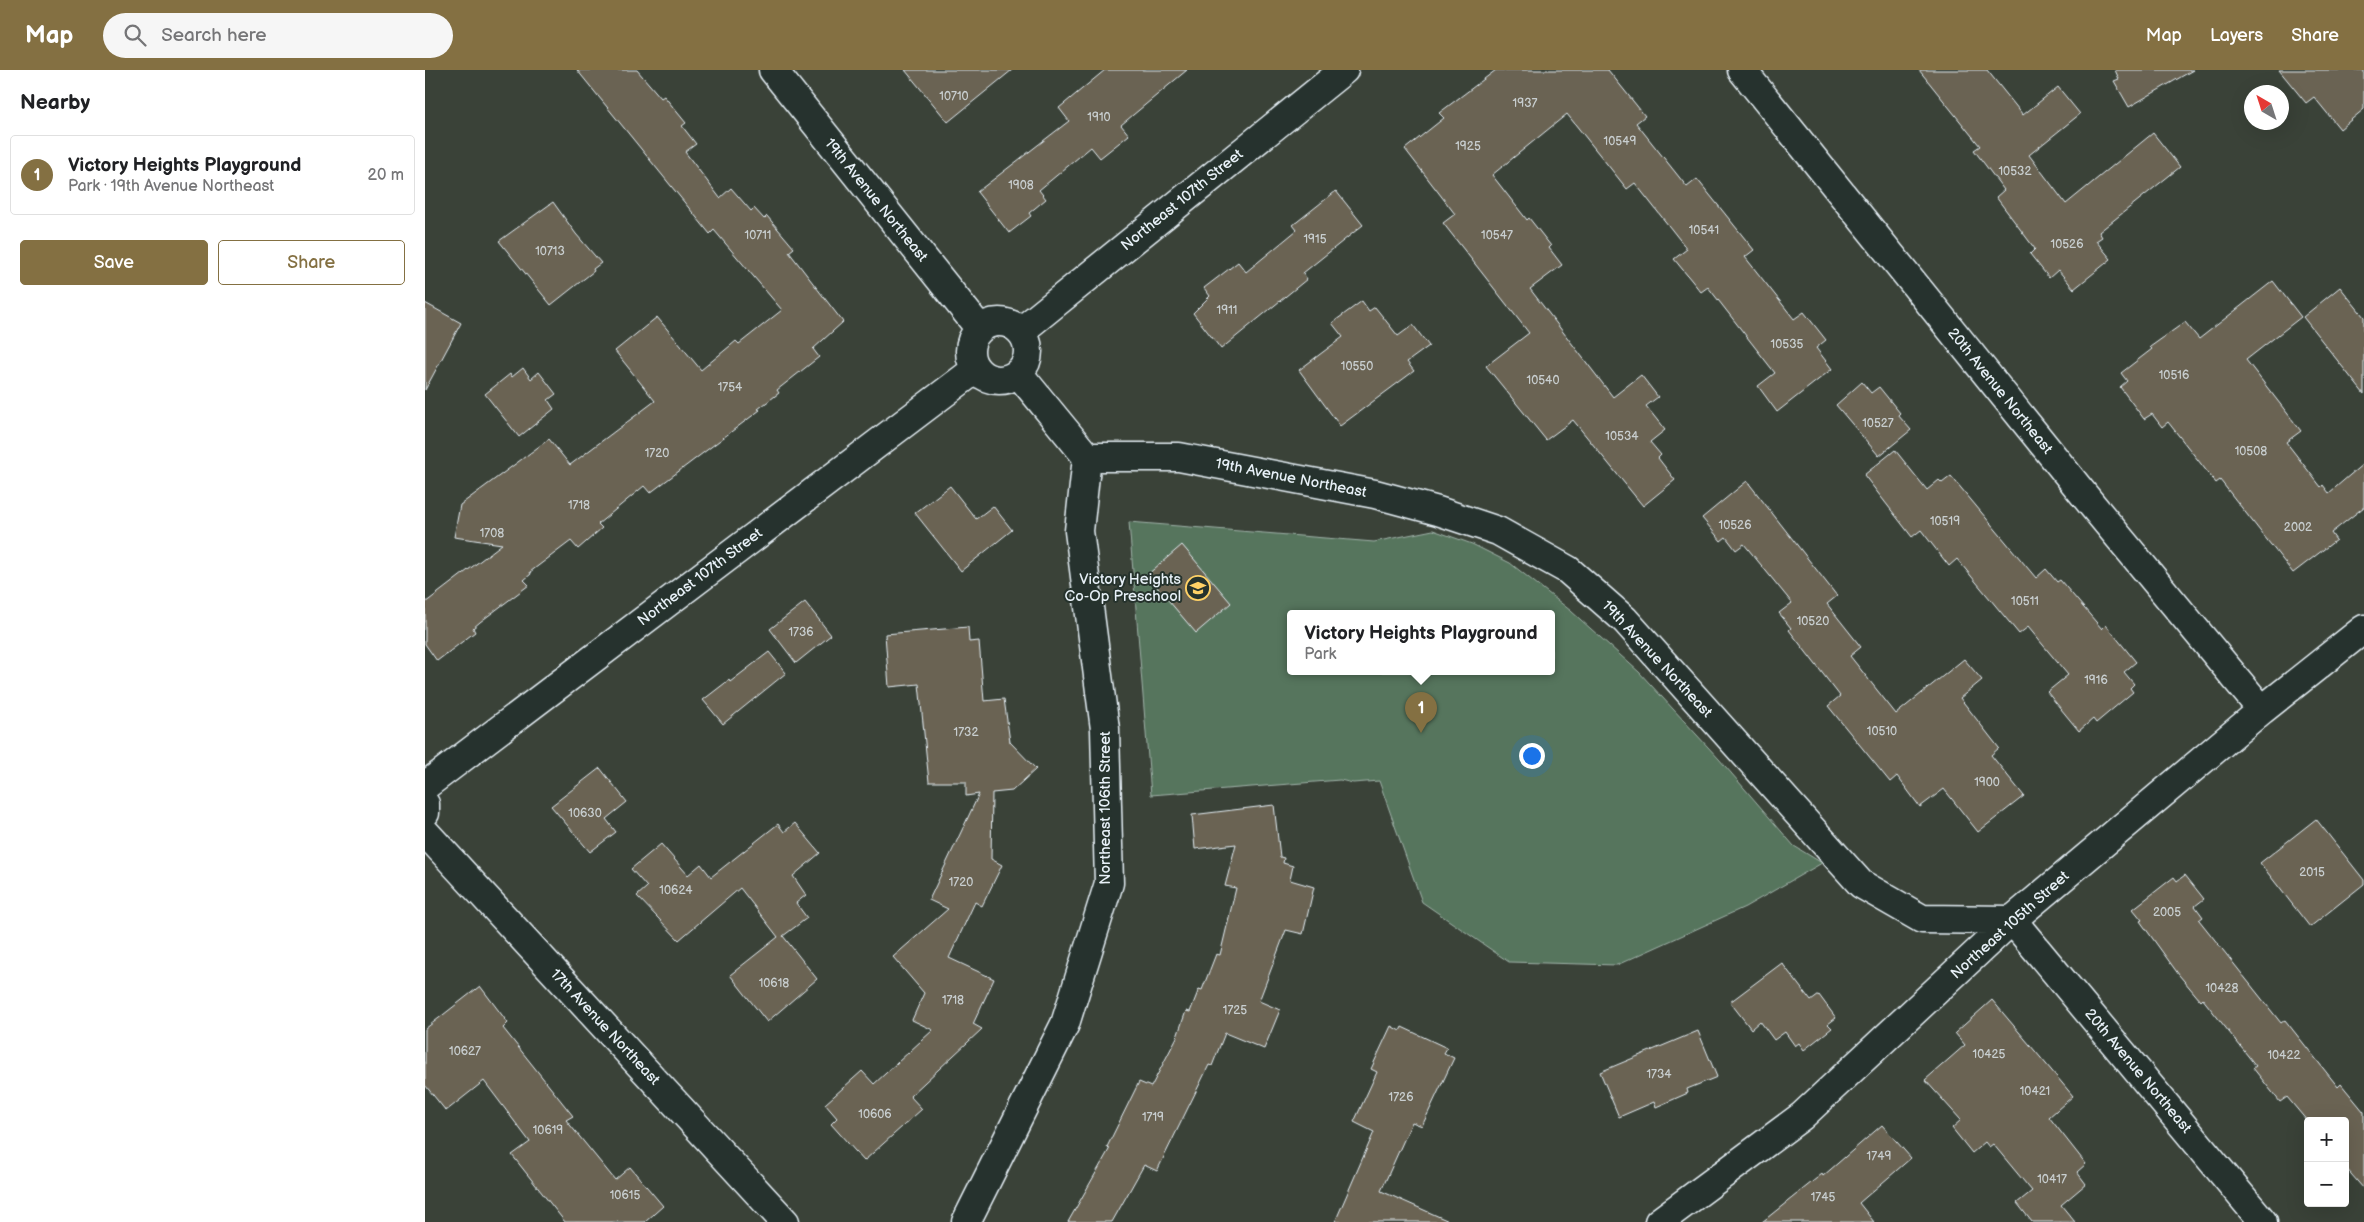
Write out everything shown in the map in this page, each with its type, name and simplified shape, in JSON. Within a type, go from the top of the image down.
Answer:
[{"type":"street","name":"19th Avenue Northeast","points":[[773,70],[980,329]]},
{"type":"street","name":"Northeast 107th Street","points":[[1021,331],[1344,70]]},
{"type":"street","name":"20th Avenue Northeast","points":[[1742,70],[2087,499],[2262,710]]},
{"type":"street","points":[[1000,321],[1009,323],[1021,331],[1028,342],[1029,352],[1027,362],[1018,373],[1003,380],[993,380],[976,369],[971,360],[969,350],[971,341],[980,329],[991,322],[1000,321]]},
{"type":"street","name":"Northeast 107th Street","points":[[425,786],[976,369]]},
{"type":"street","points":[[1018,373],[1087,456]]},
{"type":"street","name":"19th Avenue Northeast","points":[[1087,456],[1179,457],[1375,494],[1438,511],[1498,531],[1568,570],[1625,620],[1861,884],[1922,919],[2012,920]]},
{"type":"street","name":"Northeast 106th Street","points":[[966,1222],[1065,1024],[1109,883],[1105,720],[1079,532],[1087,456]]},
{"type":"street","name":"Northeast 105th Street","points":[[1659,1222],[1802,1116],[2012,920],[2262,710],[2364,629]]},
{"type":"street","points":[[425,804],[425,813]]},
{"type":"street","name":"17th Avenue Northeast","points":[[425,832],[785,1222]]},
{"type":"street","name":"20th Avenue Northeast","points":[[2012,920],[2263,1222]]},
{"type":"green space","points":[[1129,522],[1374,542],[1433,530],[1472,544],[1510,563],[1571,611],[1639,672],[1719,759],[1794,846],[1822,863],[1745,907],[1617,965],[1509,962],[1422,902],[1379,781],[1353,783],[1340,780],[1151,795]]},
{"type":"building","points":[[577,70],[637,70],[661,98],[664,96],[686,123],[682,126],[696,144],[685,152],[720,198],[731,188],[751,211],[754,208],[764,219],[767,216],[794,248],[789,252],[843,322],[813,349],[819,357],[777,390],[779,393],[758,409],[760,410],[650,493],[644,486],[598,524],[602,528],[578,549],[571,541],[530,572],[531,574],[524,580],[529,585],[480,622],[473,628],[475,632],[437,661],[425,644],[425,603],[502,544],[454,537],[460,505],[549,439],[570,465],[655,401],[615,351],[657,317],[701,370],[736,341],[739,344],[782,310],[714,230],[710,234]]},
{"type":"building","points":[[905,70],[1012,70],[948,122]]},
{"type":"building","points":[[1105,70],[1187,70],[1121,125],[1129,135],[1100,158],[1091,147],[1039,190],[1046,199],[1029,213],[1031,216],[1009,233],[977,192],[1069,121],[1059,108]]},
{"type":"building","points":[[1496,70],[1608,70],[1645,116],[1636,123],[1687,187],[1697,179],[1754,250],[1745,257],[1794,319],[1804,312],[1826,340],[1816,348],[1832,369],[1777,412],[1758,386],[1775,373],[1708,287],[1701,292],[1674,259],[1687,249],[1635,183],[1627,189],[1567,114],[1492,175],[1527,220],[1529,218],[1551,246],[1549,248],[1562,265],[1530,289],[1613,397],[1641,375],[1658,397],[1646,406],[1665,430],[1650,442],[1661,455],[1658,458],[1675,480],[1643,506],[1573,420],[1546,440],[1486,366],[1529,333],[1443,223],[1455,214],[1405,149],[1444,118],[1439,113]]},
{"type":"building","points":[[1919,70],[1987,70],[2023,115],[2058,87],[2080,114],[2029,155],[2066,204],[2153,133],[2180,167],[2099,232],[2102,237],[2096,241],[2111,259],[2074,289],[2058,270],[2049,278],[2030,254],[2035,249],[1996,197],[2004,190],[1974,150],[1980,146]]},
{"type":"building","points":[[2115,70],[2193,70],[2129,107],[2114,81],[2119,79]]},
{"type":"building","points":[[2279,70],[2364,70],[2364,109],[2340,129],[2314,97],[2306,103]]},
{"type":"building","points":[[1336,191],[1363,225],[1303,273],[1307,279],[1221,349],[1193,313],[1210,296],[1204,288],[1238,262],[1246,272],[1297,230],[1293,225]]},
{"type":"building","points":[[553,202],[576,234],[601,263],[593,269],[594,271],[551,305],[499,241]]},
{"type":"building","points":[[2273,281],[2301,317],[2246,360],[2301,431],[2286,442],[2321,487],[2323,485],[2329,493],[2364,463],[2364,507],[2331,533],[2336,540],[2293,573],[2220,480],[2216,483],[2168,422],[2162,427],[2152,414],[2144,419],[2120,387],[2127,381],[2121,373],[2152,349],[2150,347],[2185,322],[2199,339]]},
{"type":"building","points":[[2340,287],[2364,317],[2364,394],[2303,317]]},
{"type":"building","points":[[1362,301],[1369,311],[1375,307],[1398,336],[1413,325],[1429,346],[1407,362],[1414,371],[1340,426],[1299,370],[1343,337],[1332,323]]},
{"type":"building","points":[[425,303],[461,323],[425,390]]},
{"type":"building","points":[[523,368],[531,379],[539,372],[556,394],[548,400],[554,409],[519,437],[485,394],[510,374],[512,377]]},
{"type":"building","points":[[1862,382],[1871,393],[1879,387],[1911,430],[1879,456],[1836,405]]},
{"type":"building","points":[[1895,450],[1927,490],[1939,480],[1942,483],[1951,476],[2036,578],[2046,569],[2057,582],[2060,580],[2102,629],[2106,625],[2136,662],[2124,672],[2134,684],[2130,688],[2133,692],[2096,723],[2093,719],[2079,731],[2047,692],[2068,675],[2028,627],[2019,634],[1957,559],[1949,566],[1921,530],[1912,537],[1864,475]]},
{"type":"building","points":[[1747,481],[1837,596],[1827,604],[1861,647],[1850,656],[1896,714],[1964,659],[1982,680],[1960,698],[1999,748],[1991,755],[2024,796],[1978,832],[1944,789],[1920,807],[1897,776],[1890,782],[1828,706],[1840,696],[1789,630],[1791,628],[1779,613],[1792,603],[1744,544],[1736,550],[1726,537],[1721,541],[1702,518]]},
{"type":"building","points":[[950,486],[976,519],[993,506],[1012,530],[961,571],[915,513]]},
{"type":"building","points":[[1182,545],[1231,603],[1196,633],[1147,575]]},
{"type":"building","points":[[805,602],[831,635],[796,663],[770,629]]},
{"type":"building","points":[[968,627],[969,642],[979,641],[984,701],[1004,699],[1010,742],[1036,769],[1012,791],[992,793],[991,859],[1002,865],[982,906],[975,902],[949,958],[994,979],[973,1024],[982,1029],[910,1096],[922,1109],[864,1161],[831,1124],[837,1118],[825,1104],[862,1071],[874,1084],[933,1030],[912,1020],[924,993],[893,957],[948,909],[929,900],[979,794],[966,796],[966,782],[929,782],[919,684],[889,687],[885,634]]},
{"type":"building","points":[[769,652],[786,673],[723,724],[703,700]]},
{"type":"building","points":[[600,768],[627,802],[606,819],[616,832],[590,852],[551,806]]},
{"type":"building","points":[[1274,805],[1280,857],[1284,858],[1283,863],[1293,866],[1290,880],[1314,887],[1303,934],[1286,930],[1259,1001],[1280,1010],[1264,1049],[1225,1033],[1212,1066],[1209,1065],[1157,1171],[1144,1165],[1112,1222],[1068,1222],[1110,1148],[1107,1147],[1139,1082],[1151,1087],[1177,1037],[1186,1011],[1190,1012],[1199,989],[1202,990],[1216,954],[1220,955],[1236,888],[1225,886],[1236,844],[1195,849],[1192,815]]},
{"type":"building","points":[[2316,819],[2364,880],[2364,884],[2310,927],[2260,863]]},
{"type":"building","points":[[795,823],[820,853],[793,876],[806,895],[796,903],[807,918],[783,936],[817,979],[767,1022],[730,975],[778,937],[740,888],[679,940],[637,896],[647,887],[631,869],[661,844],[688,875],[701,864],[711,877],[778,824],[784,832]]},
{"type":"building","points":[[2185,875],[2204,899],[2195,906],[2203,917],[2199,920],[2281,1023],[2285,1020],[2338,1087],[2341,1084],[2364,1112],[2364,1189],[2349,1172],[2349,1117],[2304,1117],[2287,1097],[2280,1102],[2253,1068],[2256,1066],[2202,998],[2200,1000],[2179,975],[2140,921],[2142,920],[2133,909],[2174,877],[2177,881]]},
{"type":"building","points":[[1782,963],[1811,1001],[1819,995],[1836,1018],[1828,1024],[1832,1028],[1804,1050],[1799,1043],[1795,1046],[1785,1032],[1774,1040],[1760,1021],[1751,1029],[1730,1002]]},
{"type":"building","points":[[480,986],[508,1023],[503,1028],[573,1116],[566,1120],[615,1180],[630,1167],[663,1206],[645,1222],[565,1222],[512,1155],[530,1142],[484,1081],[446,1111],[425,1085],[425,1029]]},
{"type":"building","points":[[1992,1000],[2073,1096],[2049,1117],[2086,1164],[2077,1172],[2086,1184],[2061,1205],[2075,1222],[2032,1222],[2017,1203],[2032,1191],[1993,1144],[1989,1147],[1985,1142],[1972,1153],[1952,1128],[1961,1120],[1925,1080],[1965,1045],[1955,1033]]},
{"type":"building","points":[[1391,1026],[1400,1031],[1402,1027],[1447,1048],[1444,1053],[1454,1058],[1422,1126],[1412,1122],[1381,1191],[1451,1222],[1335,1222],[1374,1132],[1354,1122],[1377,1072],[1371,1069]]},
{"type":"building","points":[[1698,1031],[1717,1077],[1687,1089],[1688,1093],[1656,1107],[1654,1102],[1619,1117],[1600,1072]]},
{"type":"building","points":[[1882,1125],[1911,1158],[1859,1203],[1874,1222],[1762,1222],[1822,1174],[1823,1176]]},
{"type":"place","name":"Victory Heights Co-Op Preschool","points":[[1198,588]]},
{"type":"place","name":"Victory Heights Playground","points":[[1421,733]]}]
